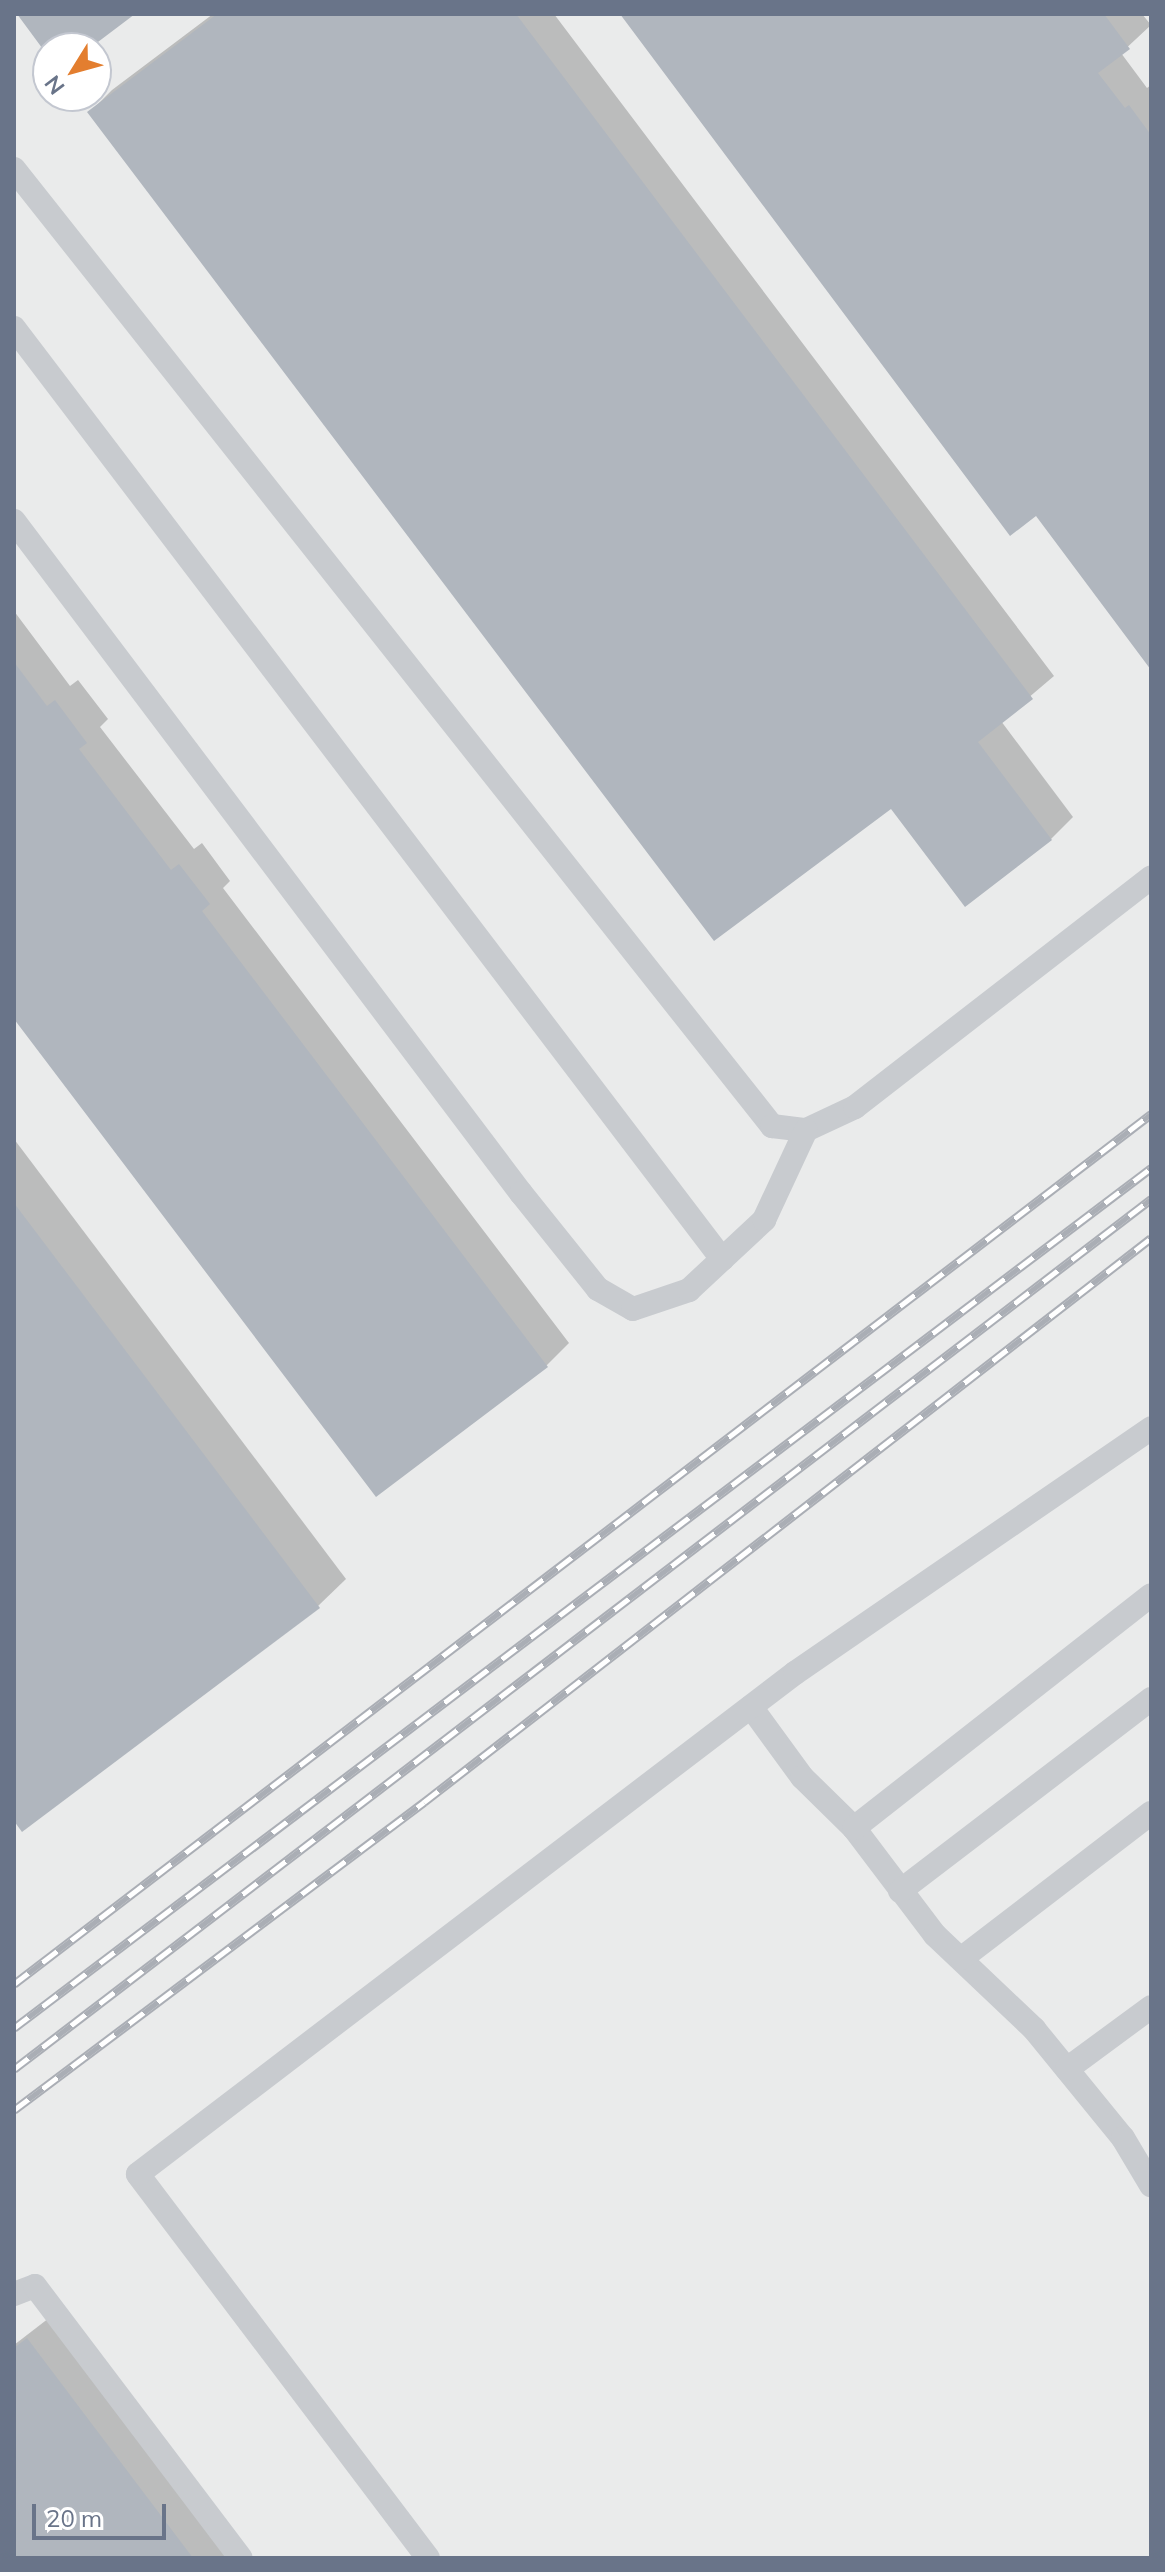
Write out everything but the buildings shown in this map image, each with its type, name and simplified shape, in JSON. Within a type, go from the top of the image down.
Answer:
[{"type":"lane","points":[[14,169],[772,1126],[806,1130],[855,1107],[1151,877]]},
{"type":"lane","points":[[14,328],[722,1259]]},
{"type":"lane","points":[[14,521],[521,1193],[598,1289],[633,1309],[689,1290],[764,1220],[806,1130]]},
{"type":"lane","points":[[428,2558],[138,2174],[751,1707],[1151,1428]]},
{"type":"lane","points":[[854,1828],[1151,1595]]},
{"type":"lane","points":[[900,1891],[1151,1699]]},
{"type":"lane","points":[[751,1707],[802,1777],[854,1828],[935,1935],[1034,2029],[1123,2138],[1151,2185]]},
{"type":"lane","points":[[962,1958],[1151,1813]]},
{"type":"lane","points":[[1067,2069],[1151,2007]]},
{"type":"lane","points":[[14,2294],[35,2286],[241,2558]]},
{"type":"shaded area","points":[[14,14],[1151,14],[1151,2558],[14,2558]]},
{"type":"railway","points":[[14,1984],[1151,1114]]},
{"type":"railway","points":[[14,2028],[1151,1168]]},
{"type":"railway","points":[[14,2069],[1151,1199]]},
{"type":"railway","points":[[14,2110],[424,1802],[1151,1238]]}]
